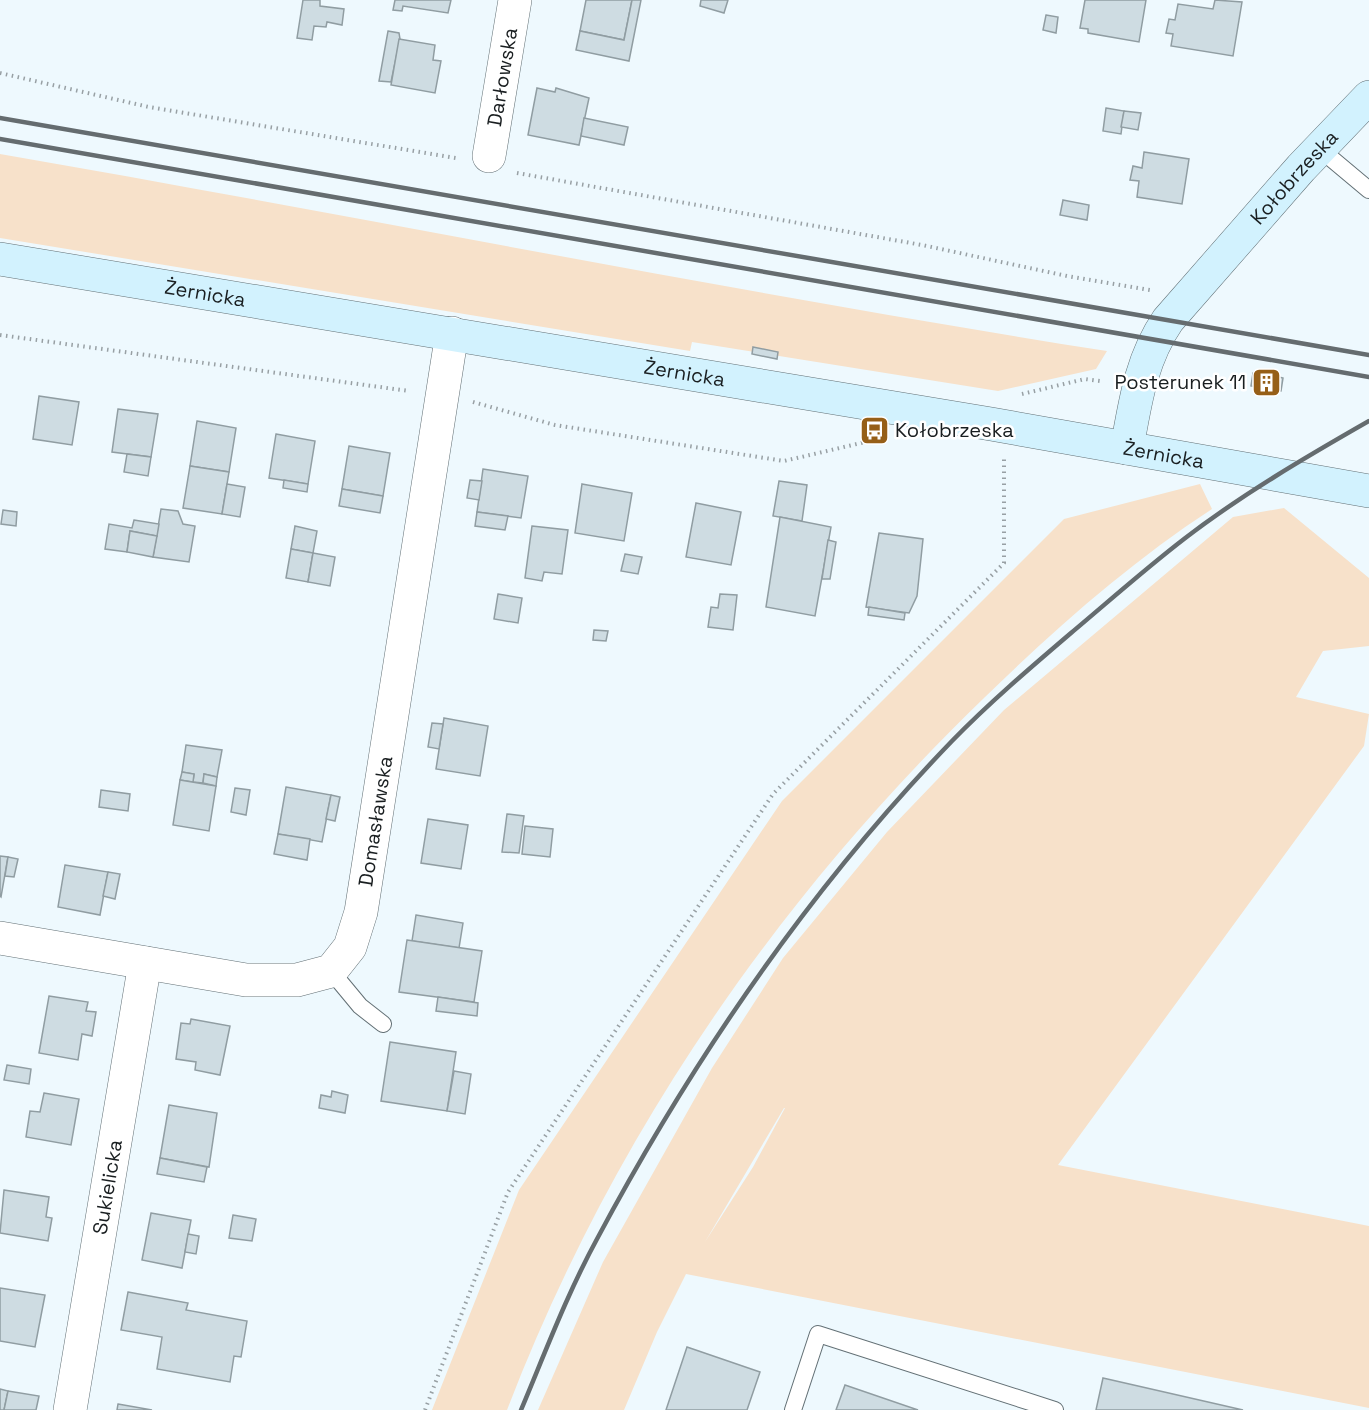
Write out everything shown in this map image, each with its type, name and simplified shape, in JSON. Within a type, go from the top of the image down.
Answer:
[{"type":"street","name":"Darłowska","points":[[489,156],[515,0]]},
{"type":"street","name":"Kołobrzeska","points":[[1127,448],[1140,378],[1155,339],[1168,321],[1320,149],[1369,97]]},
{"type":"street","name":"Żernicka","points":[[0,258],[452,333],[1369,491]]},
{"type":"street","name":"Domasławska","points":[[331,971],[350,947],[361,912],[452,333]]},
{"type":"street","points":[[0,938],[246,980],[297,980],[331,971]]},
{"type":"street","name":"Sukielicka","points":[[70,1410],[145,963]]},
{"type":"lane","points":[[1320,149],[1369,190]]},
{"type":"lane","points":[[331,971],[360,1006],[383,1024]]},
{"type":"lane","points":[[793,1410],[818,1334],[1055,1410]]},
{"type":"path","points":[[0,73],[149,107],[451,159],[477,154],[489,156],[496,158],[510,171],[922,245],[1067,276],[1155,291]]},
{"type":"path","points":[[0,335],[441,395],[555,425],[784,461],[877,439]]},
{"type":"path","points":[[1012,396],[1085,379],[1100,381]]},
{"type":"path","points":[[425,1410],[508,1192],[773,794],[1004,563],[1004,455]]},
{"type":"shaded area","points":[[0,154],[830,305],[1107,351],[1096,369],[998,391],[692,342],[690,351],[0,238]]},
{"type":"shaded area","points":[[1200,484],[1212,509],[1151,552],[1094,598],[984,698],[908,775],[836,856],[769,941],[706,1028],[649,1119],[596,1213],[549,1310],[507,1410],[432,1410],[519,1190],[782,801],[1064,519]]},
{"type":"shaded area","points":[[1284,508],[1369,578],[1369,646],[1323,651],[1296,697],[1369,714],[1364,746],[1058,1165],[1369,1226],[1369,1408],[686,1274],[657,1332],[624,1410],[538,1410],[603,1262],[712,1068],[783,958],[887,832],[1004,710],[1233,517]],"holes":[[[785,1108],[753,1167],[705,1242]]]},
{"type":"building","points":[[303,0],[320,0],[320,6],[344,9],[342,25],[327,22],[326,27],[314,26],[312,40],[297,38]]},
{"type":"building","points":[[395,0],[451,0],[448,13],[403,6],[402,11],[393,10]]},
{"type":"building","points":[[586,0],[632,0],[624,40],[580,31]]},
{"type":"building","points":[[632,0],[641,0],[629,61],[576,50],[580,31],[624,40]]},
{"type":"building","points":[[701,0],[728,0],[724,13],[700,6]]},
{"type":"building","points":[[1085,0],[1146,0],[1139,42],[1088,33],[1088,29],[1080,28]]},
{"type":"building","points":[[1215,0],[1242,2],[1233,56],[1171,46],[1173,34],[1166,33],[1169,19],[1175,20],[1178,4],[1213,9]]},
{"type":"building","points":[[1046,15],[1058,17],[1056,33],[1043,30]]},
{"type":"building","points":[[388,31],[399,33],[400,39],[391,82],[379,81]]},
{"type":"building","points":[[399,39],[435,45],[433,60],[441,61],[435,93],[391,85]]},
{"type":"building","points":[[537,88],[555,92],[556,88],[589,98],[579,145],[528,135]]},
{"type":"building","points":[[1106,108],[1124,111],[1121,134],[1103,131]]},
{"type":"building","points":[[1124,111],[1141,113],[1138,130],[1121,127]]},
{"type":"building","points":[[584,118],[628,127],[624,145],[581,136]]},
{"type":"building","points":[[1144,152],[1189,159],[1182,204],[1137,197],[1139,181],[1130,180],[1133,166],[1142,168]]},
{"type":"building","points":[[1063,200],[1089,205],[1087,220],[1060,215]]},
{"type":"building","points":[[753,347],[778,352],[777,359],[752,354]]},
{"type":"building","name":"Posterunek 11","points":[[1257,371],[1283,378],[1281,391],[1251,386],[1253,373]]},
{"type":"building","points":[[39,396],[79,402],[72,445],[33,439]]},
{"type":"building","points":[[118,409],[158,414],[151,457],[112,452]]},
{"type":"building","points":[[197,421],[236,428],[229,472],[190,466]]},
{"type":"building","points":[[276,434],[315,441],[308,484],[269,478]]},
{"type":"building","points":[[349,446],[390,453],[383,496],[342,489]]},
{"type":"building","points":[[127,454],[151,457],[148,476],[124,472]]},
{"type":"building","points":[[190,466],[229,472],[222,514],[183,508]]},
{"type":"building","points":[[483,469],[528,476],[521,518],[477,512]]},
{"type":"building","points":[[284,480],[308,484],[307,492],[283,488]]},
{"type":"building","points":[[470,480],[482,481],[479,500],[467,498]]},
{"type":"building","points":[[779,481],[807,485],[802,521],[773,516]]},
{"type":"building","points":[[227,484],[245,487],[240,517],[222,514]]},
{"type":"building","points":[[582,484],[632,493],[624,541],[575,533]]},
{"type":"building","points":[[342,489],[383,496],[380,513],[339,506]]},
{"type":"building","points":[[696,503],[741,512],[731,565],[686,557]]},
{"type":"building","points":[[161,509],[178,511],[183,524],[195,526],[189,562],[153,557]]},
{"type":"building","points":[[3,510],[17,512],[16,526],[1,524]]},
{"type":"building","points":[[477,512],[508,516],[505,530],[475,526]]},
{"type":"building","points":[[780,517],[831,527],[815,616],[766,607]]},
{"type":"building","points":[[134,520],[159,524],[157,536],[130,531],[127,552],[105,549],[109,524],[132,528]]},
{"type":"building","points":[[295,526],[317,531],[313,553],[291,549]]},
{"type":"building","points":[[532,526],[568,530],[562,574],[544,572],[542,581],[525,578]]},
{"type":"building","points":[[130,531],[157,536],[153,557],[127,552]]},
{"type":"building","points":[[879,533],[923,539],[917,596],[909,613],[866,607]]},
{"type":"building","points":[[828,540],[836,542],[830,579],[822,579]]},
{"type":"building","points":[[291,549],[313,553],[308,582],[286,578]]},
{"type":"building","points":[[313,553],[335,557],[330,586],[308,582]]},
{"type":"building","points":[[625,554],[642,557],[638,574],[621,571]]},
{"type":"building","points":[[498,594],[522,598],[518,623],[494,619]]},
{"type":"building","points":[[720,594],[737,595],[733,630],[708,627],[711,607],[718,608]]},
{"type":"building","points":[[869,607],[905,613],[904,620],[868,615]]},
{"type":"building","points":[[594,630],[608,631],[606,641],[593,640]]},
{"type":"building","points":[[444,718],[488,726],[480,776],[436,769]]},
{"type":"building","points":[[432,723],[443,724],[439,749],[428,747]]},
{"type":"building","points":[[186,745],[222,750],[217,777],[204,774],[203,783],[193,782],[194,774],[182,772]]},
{"type":"building","points":[[182,772],[194,774],[193,782],[180,780]]},
{"type":"building","points":[[204,774],[217,777],[216,786],[203,783]]},
{"type":"building","points":[[180,780],[216,786],[209,831],[173,825]]},
{"type":"building","points":[[286,787],[331,795],[322,842],[278,834]]},
{"type":"building","points":[[235,788],[250,790],[246,815],[231,812]]},
{"type":"building","points":[[101,790],[130,794],[128,811],[99,807]]},
{"type":"building","points":[[331,795],[340,797],[335,821],[326,819]]},
{"type":"building","points":[[507,814],[524,816],[519,853],[502,852]]},
{"type":"building","points":[[428,819],[468,825],[461,869],[421,863]]},
{"type":"building","points":[[525,826],[553,829],[550,857],[522,854]]},
{"type":"building","points":[[278,834],[310,839],[307,860],[274,854]]},
{"type":"building","points":[[0,856],[8,857],[1,897],[0,896]]},
{"type":"building","points":[[8,857],[18,859],[14,877],[5,876]]},
{"type":"building","points":[[65,865],[108,872],[100,915],[58,907]]},
{"type":"building","points":[[108,872],[120,874],[115,899],[103,896]]},
{"type":"building","points":[[416,915],[463,923],[459,948],[412,941]]},
{"type":"building","points":[[407,940],[482,951],[474,1002],[399,992]]},
{"type":"building","points":[[49,996],[88,1002],[86,1011],[96,1012],[92,1036],[82,1034],[78,1060],[39,1053]]},
{"type":"building","points":[[438,997],[478,1003],[477,1016],[436,1011]]},
{"type":"building","points":[[191,1019],[230,1026],[220,1075],[195,1070],[196,1062],[176,1059],[181,1023],[190,1024]]},
{"type":"building","points":[[390,1042],[456,1052],[447,1111],[381,1101]]},
{"type":"building","points":[[7,1065],[31,1069],[29,1084],[4,1080]]},
{"type":"building","points":[[454,1071],[471,1074],[465,1114],[447,1111]]},
{"type":"building","points":[[332,1091],[348,1095],[345,1113],[319,1108],[321,1095],[331,1097]]},
{"type":"building","points":[[44,1093],[79,1099],[71,1145],[26,1137],[30,1111],[40,1112]]},
{"type":"building","points":[[169,1105],[217,1113],[209,1167],[160,1158]]},
{"type":"building","points":[[160,1158],[207,1167],[204,1182],[157,1174]]},
{"type":"building","points":[[4,1190],[49,1197],[46,1217],[52,1218],[48,1241],[0,1233]]},
{"type":"building","points":[[151,1213],[191,1220],[182,1268],[142,1260]]},
{"type":"building","points":[[233,1215],[256,1219],[252,1241],[229,1238]]},
{"type":"building","points":[[188,1234],[199,1236],[196,1254],[185,1252]]},
{"type":"building","points":[[0,1288],[45,1295],[35,1347],[0,1341]]},
{"type":"building","points":[[128,1292],[188,1303],[186,1310],[247,1321],[241,1357],[234,1356],[230,1382],[157,1369],[162,1337],[121,1330]]},
{"type":"building","points":[[687,1347],[760,1372],[747,1410],[666,1410]]},
{"type":"building","points":[[1103,1378],[1243,1410],[1096,1410]]},
{"type":"building","points":[[845,1385],[918,1410],[836,1410]]},
{"type":"building","points":[[0,1389],[8,1391],[4,1410],[0,1410]]},
{"type":"building","points":[[8,1391],[39,1396],[36,1410],[4,1410]]},
{"type":"building","points":[[118,1404],[152,1410],[117,1410]]},
{"type":"railway","points":[[0,118],[1369,355]]},
{"type":"railway","points":[[0,139],[1369,377]]},
{"type":"railway","points":[[521,1410],[586,1260],[673,1106],[757,978],[850,856],[900,797],[995,699],[1169,550],[1251,492],[1369,421]]},
{"type":"place","name":"Posterunek 11","points":[[1267,382]]},
{"type":"place","name":"Kołobrzeska","points":[[874,430]]}]
